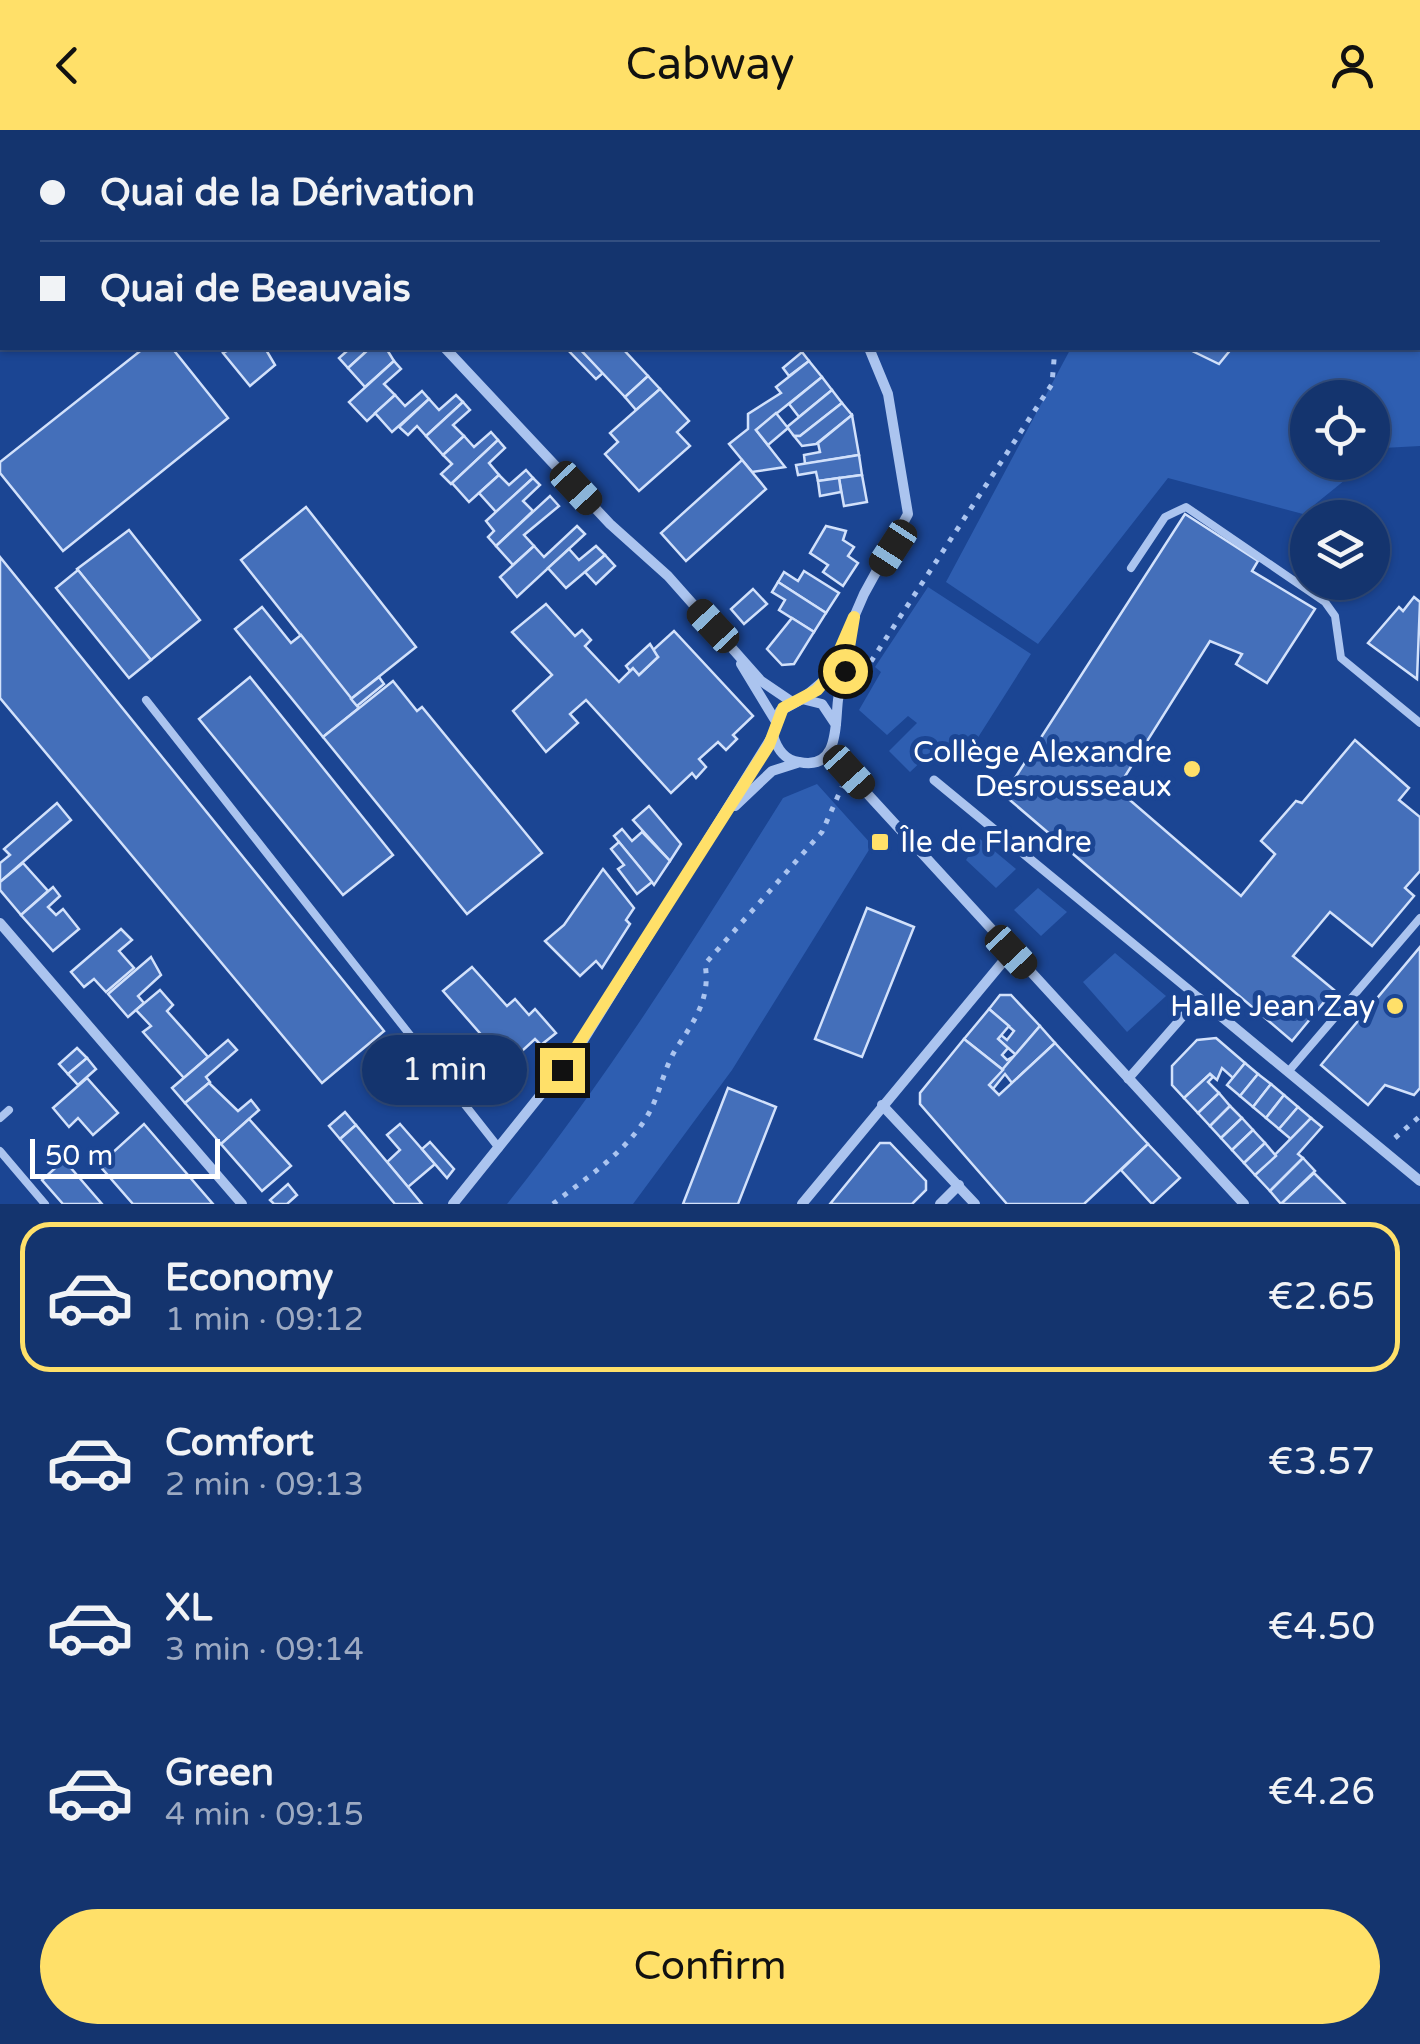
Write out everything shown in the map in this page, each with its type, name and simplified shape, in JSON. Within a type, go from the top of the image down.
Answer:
[{"type":"street","points":[[447,350],[771,690],[826,707],[836,724]]},
{"type":"street","points":[[775,720],[828,677],[854,617],[908,514],[892,409],[870,350]]},
{"type":"street","points":[[724,818],[764,777],[799,762],[814,762],[829,752],[854,617]]},
{"type":"street","points":[[453,1204],[579,1047],[773,735],[775,720],[734,650]]},
{"type":"street","points":[[773,735],[782,753],[799,762]]},
{"type":"street","points":[[829,752],[1244,1204]]},
{"type":"street","points":[[934,780],[1420,1182]]},
{"type":"street","points":[[0,923],[242,1204]]},
{"type":"street","points":[[802,1204],[1011,952]]},
{"type":"street","points":[[1128,1079],[1199,998]]},
{"type":"street","points":[[882,1105],[976,1204]]},
{"type":"street","points":[[940,1204],[959,1185]]},
{"type":"lane","points":[[1131,568],[1165,517],[1186,506],[1325,602],[1335,616],[1341,658],[1420,724]]},
{"type":"lane","points":[[146,700],[499,1148]]},
{"type":"lane","points":[[1288,1072],[1420,918]]},
{"type":"lane","points":[[0,1118],[10,1110]]},
{"type":"lane","points":[[0,1151],[45,1204]]},
{"type":"path","points":[[839,695],[854,701],[870,663],[1052,384],[1056,350]]},
{"type":"path","points":[[553,1204],[619,1151],[642,1123],[674,1051],[696,1022],[707,977],[705,964],[822,832],[849,772]]},
{"type":"path","points":[[1382,1150],[1420,1116]]},
{"type":"shaded area","points":[[1070,350],[1420,350],[1420,446],[1390,448],[1390,380],[1290,380],[1290,480],[1345,480],[1320,500],[1290,500],[1290,511],[1168,478],[1038,644],[946,582]]},
{"type":"shaded area","points":[[928,587],[1031,654],[963,761],[941,743],[910,772],[889,751],[917,723],[908,716],[887,735],[859,710],[881,672],[875,667]]},
{"type":"shaded area","points":[[817,784],[872,845],[732,1070],[633,1204],[507,1204],[617,1056],[783,798]]},
{"type":"shaded area","points":[[980,839],[1016,869],[996,888],[966,860]]},
{"type":"shaded area","points":[[1038,888],[1067,912],[1041,936],[1014,910]]},
{"type":"shaded area","points":[[1115,953],[1166,996],[1127,1032],[1083,982]]},
{"type":"building","points":[[141,350],[174,350],[228,418],[63,551],[0,473],[0,462]]},
{"type":"building","points":[[266,350],[275,365],[250,386],[223,353]]},
{"type":"building","points":[[368,350],[348,368],[339,358],[347,351]]},
{"type":"building","points":[[368,350],[387,350],[394,361],[365,387],[348,368]]},
{"type":"building","points":[[568,350],[581,350],[603,373],[596,379]]},
{"type":"building","points":[[581,350],[624,350],[648,376],[625,397]]},
{"type":"building","points":[[1190,350],[1230,350],[1219,364]]},
{"type":"building","points":[[802,352],[809,361],[789,376],[783,368]]},
{"type":"building","points":[[394,361],[401,369],[384,384],[395,395],[367,421],[349,402]]},
{"type":"building","points":[[809,361],[822,377],[756,430],[785,467],[752,472],[729,444],[748,429],[748,414],[781,393],[776,387]]},
{"type":"building","points":[[648,376],[660,389],[636,410],[625,397]]},
{"type":"building","points":[[822,377],[832,390],[799,417],[789,404]]},
{"type":"building","points":[[660,389],[689,421],[677,432],[690,446],[639,491],[605,454],[618,442],[610,433]]},
{"type":"building","points":[[832,390],[842,403],[800,436],[794,436],[787,427]]},
{"type":"building","points":[[422,391],[429,399],[392,432],[375,413],[395,395],[405,406]]},
{"type":"building","points":[[456,395],[463,402],[426,436],[417,426],[408,435],[399,427],[429,399],[439,410]]},
{"type":"building","points":[[463,402],[470,410],[453,425],[464,436],[443,455],[426,436]]},
{"type":"building","points":[[842,403],[852,415],[816,444],[802,446],[794,436],[800,436]]},
{"type":"building","points":[[776,413],[788,428],[768,445],[756,430]]},
{"type":"building","points":[[852,415],[859,455],[805,464],[804,455],[820,452],[818,443]]},
{"type":"building","points":[[491,432],[498,440],[451,484],[441,474],[452,464],[443,455],[464,436],[474,447]]},
{"type":"building","points":[[498,440],[505,448],[489,463],[499,475],[469,502],[452,483]]},
{"type":"building","points":[[859,455],[862,475],[818,481],[816,472],[798,475],[796,465]]},
{"type":"building","points":[[742,460],[766,489],[686,561],[661,533]]},
{"type":"building","points":[[526,470],[533,478],[496,512],[479,493],[499,475],[509,485]]},
{"type":"building","points":[[862,475],[867,502],[844,506],[839,478]]},
{"type":"building","points":[[533,478],[540,485],[523,501],[533,511],[496,546],[488,537],[494,531],[486,521]]},
{"type":"building","points":[[839,478],[841,492],[820,496],[818,481]]},
{"type":"building","points":[[550,496],[559,506],[524,535],[534,546],[513,565],[496,546]]},
{"type":"building","points":[[306,507],[416,647],[351,699],[241,560]]},
{"type":"building","points":[[1185,514],[1258,561],[1252,571],[1290,594],[1290,600],[1300,600],[1315,609],[1267,683],[1236,664],[1242,654],[1210,641],[1117,789],[1241,896],[1275,854],[1261,841],[1296,801],[1302,803],[1355,740],[1409,788],[1399,800],[1420,817],[1420,871],[1405,888],[1414,896],[1372,946],[1330,912],[1293,956],[1334,990],[1292,1041],[1004,795]]},
{"type":"building","points":[[577,526],[585,534],[517,597],[500,577],[534,546],[544,557]]},
{"type":"building","points":[[826,526],[846,531],[843,540],[854,547],[848,556],[858,563],[843,586],[823,572],[828,565],[810,553]]},
{"type":"building","points":[[129,530],[200,620],[151,660],[77,569]]},
{"type":"building","points":[[596,546],[605,555],[566,588],[548,568],[569,549],[579,560]]},
{"type":"building","points":[[605,555],[615,566],[596,584],[585,572]]},
{"type":"building","points":[[0,557],[384,1031],[322,1083],[0,698]]},
{"type":"building","points":[[78,570],[151,660],[129,678],[56,588]]},
{"type":"building","points":[[804,571],[839,593],[826,613],[778,582],[784,572],[798,581]]},
{"type":"building","points":[[778,582],[826,613],[814,632],[779,610],[785,600],[772,592]]},
{"type":"building","points":[[753,589],[767,604],[744,624],[731,609]]},
{"type":"building","points":[[1414,597],[1420,602],[1417,679],[1368,643],[1399,607],[1403,611]]},
{"type":"building","points":[[546,604],[575,636],[582,630],[591,640],[585,646],[619,682],[633,668],[639,675],[658,657],[652,651],[674,631],[753,716],[733,735],[737,739],[726,750],[718,742],[699,759],[706,767],[696,778],[692,773],[671,793],[586,700],[570,714],[578,723],[546,752],[513,711],[552,675],[512,632]]},
{"type":"building","points":[[262,607],[291,643],[301,635],[359,708],[323,737],[235,629]]},
{"type":"building","points":[[792,618],[814,632],[794,664],[782,665],[767,649]]},
{"type":"building","points":[[650,644],[658,657],[639,675],[633,668],[630,671],[626,666]]},
{"type":"building","points":[[250,677],[393,855],[343,895],[199,719]]},
{"type":"building","points":[[379,677],[384,684],[357,706],[351,699]]},
{"type":"building","points":[[393,681],[417,711],[422,707],[542,853],[467,914],[323,737]]},
{"type":"building","points":[[57,803],[71,820],[0,882],[0,863],[10,855],[4,849]]},
{"type":"building","points":[[649,806],[681,844],[670,861],[633,820]]},
{"type":"building","points":[[622,829],[632,841],[642,832],[670,861],[654,885],[614,836]]},
{"type":"building","points":[[619,842],[652,882],[637,894],[618,869],[624,865],[611,849]]},
{"type":"building","points":[[23,863],[48,891],[21,915],[0,890],[0,882]]},
{"type":"building","points":[[603,869],[634,908],[626,920],[630,924],[602,968],[596,961],[580,976],[545,941],[564,925]]},
{"type":"building","points":[[53,887],[60,896],[48,907],[56,915],[63,909],[79,929],[53,951],[21,915]]},
{"type":"building","points":[[867,908],[914,927],[862,1057],[815,1039]]},
{"type":"building","points":[[121,929],[132,940],[119,951],[134,968],[106,992],[94,979],[84,987],[71,972]]},
{"type":"building","name":"Halle Jean Zay","points":[[1420,947],[1420,1088],[1414,1095],[1385,1085],[1368,1105],[1321,1065]]},
{"type":"building","points":[[151,957],[161,975],[138,996],[144,1003],[128,1017],[108,994]]},
{"type":"building","points":[[472,967],[507,1006],[515,999],[529,1015],[535,1009],[556,1033],[541,1045],[535,1039],[500,1071],[492,1062],[499,1055],[443,991]]},
{"type":"building","points":[[160,990],[173,1005],[167,1011],[208,1057],[184,1078],[143,1032],[151,1026],[136,1010]]},
{"type":"building","points":[[1000,995],[1011,995],[1040,1026],[1016,1055],[998,1039],[1001,1035],[1007,1040],[1014,1031],[989,1009]]},
{"type":"building","points":[[989,1009],[1009,1026],[998,1039],[1008,1048],[1002,1055],[1007,1060],[1016,1055],[1003,1070],[964,1039]]},
{"type":"building","points":[[1040,1026],[1055,1043],[1012,1083],[1005,1074],[993,1089],[989,1085]]},
{"type":"building","points":[[1216,1038],[1245,1063],[1233,1078],[1222,1068],[1217,1080],[1210,1074],[1184,1098],[1172,1085],[1172,1066],[1197,1040]]},
{"type":"building","points":[[964,1039],[1003,1070],[989,1085],[999,1095],[1055,1043],[1148,1144],[1084,1204],[1007,1204],[920,1104],[920,1093]]},
{"type":"building","points":[[228,1040],[237,1050],[206,1077],[210,1082],[185,1103],[172,1088]]},
{"type":"building","points":[[77,1048],[87,1058],[68,1074],[59,1064]]},
{"type":"building","points":[[87,1058],[96,1069],[78,1085],[68,1074]]},
{"type":"building","points":[[1245,1063],[1258,1074],[1240,1096],[1227,1085]]},
{"type":"building","points":[[1210,1074],[1213,1077],[1208,1082],[1219,1093],[1198,1113],[1184,1098]]},
{"type":"building","points":[[1258,1074],[1271,1084],[1253,1107],[1240,1096]]},
{"type":"building","points":[[87,1078],[118,1113],[93,1135],[78,1118],[69,1127],[53,1108]]},
{"type":"building","points":[[209,1083],[238,1111],[251,1100],[259,1110],[221,1144],[185,1103]]},
{"type":"building","points":[[1271,1084],[1284,1095],[1266,1118],[1253,1107]]},
{"type":"building","points":[[728,1088],[776,1107],[738,1204],[683,1204]]},
{"type":"building","points":[[1219,1093],[1230,1106],[1210,1126],[1198,1113]]},
{"type":"building","points":[[1284,1095],[1298,1107],[1279,1129],[1266,1118]]},
{"type":"building","points":[[1230,1106],[1242,1118],[1221,1138],[1210,1126]]},
{"type":"building","points":[[1298,1107],[1311,1118],[1292,1140],[1279,1129]]},
{"type":"building","points":[[345,1112],[356,1125],[340,1139],[329,1126]]},
{"type":"building","points":[[1242,1118],[1253,1130],[1232,1150],[1221,1138]]},
{"type":"building","points":[[1311,1118],[1322,1127],[1298,1154],[1303,1158],[1270,1191],[1255,1175]]},
{"type":"building","points":[[249,1119],[291,1166],[262,1191],[221,1144]]},
{"type":"building","points":[[144,1124],[213,1204],[133,1204],[99,1165]]},
{"type":"building","points":[[400,1124],[435,1164],[408,1187],[387,1162],[400,1150],[387,1135]]},
{"type":"building","points":[[356,1125],[422,1204],[395,1204],[340,1139]]},
{"type":"building","points":[[1253,1130],[1265,1143],[1244,1163],[1232,1150]]},
{"type":"building","points":[[430,1142],[454,1169],[447,1178],[422,1149]]},
{"type":"building","points":[[880,1143],[890,1143],[926,1181],[926,1190],[912,1204],[830,1204]]},
{"type":"building","points":[[1265,1143],[1276,1156],[1255,1175],[1244,1163]]},
{"type":"building","points":[[1148,1144],[1180,1178],[1152,1204],[1121,1170]]},
{"type":"building","points":[[1303,1158],[1315,1171],[1281,1204],[1270,1191]]},
{"type":"building","points":[[64,1160],[102,1204],[63,1204],[42,1180]]},
{"type":"building","points":[[1314,1173],[1345,1204],[1281,1204]]},
{"type":"building","points":[[288,1184],[297,1195],[287,1204],[274,1204],[270,1200]]},
{"type":"place","name":"Collège Alexandre Desrousseaux","points":[[1192,769]]},
{"type":"place","name":"Île de Flandre","points":[[880,842]]},
{"type":"place","name":"Halle Jean Zay","points":[[1395,1006]]},
{"type":"route","points":[[562,1070],[769,745],[777,716],[783,708],[823,684],[834,668],[854,617],[845,671]]}]
